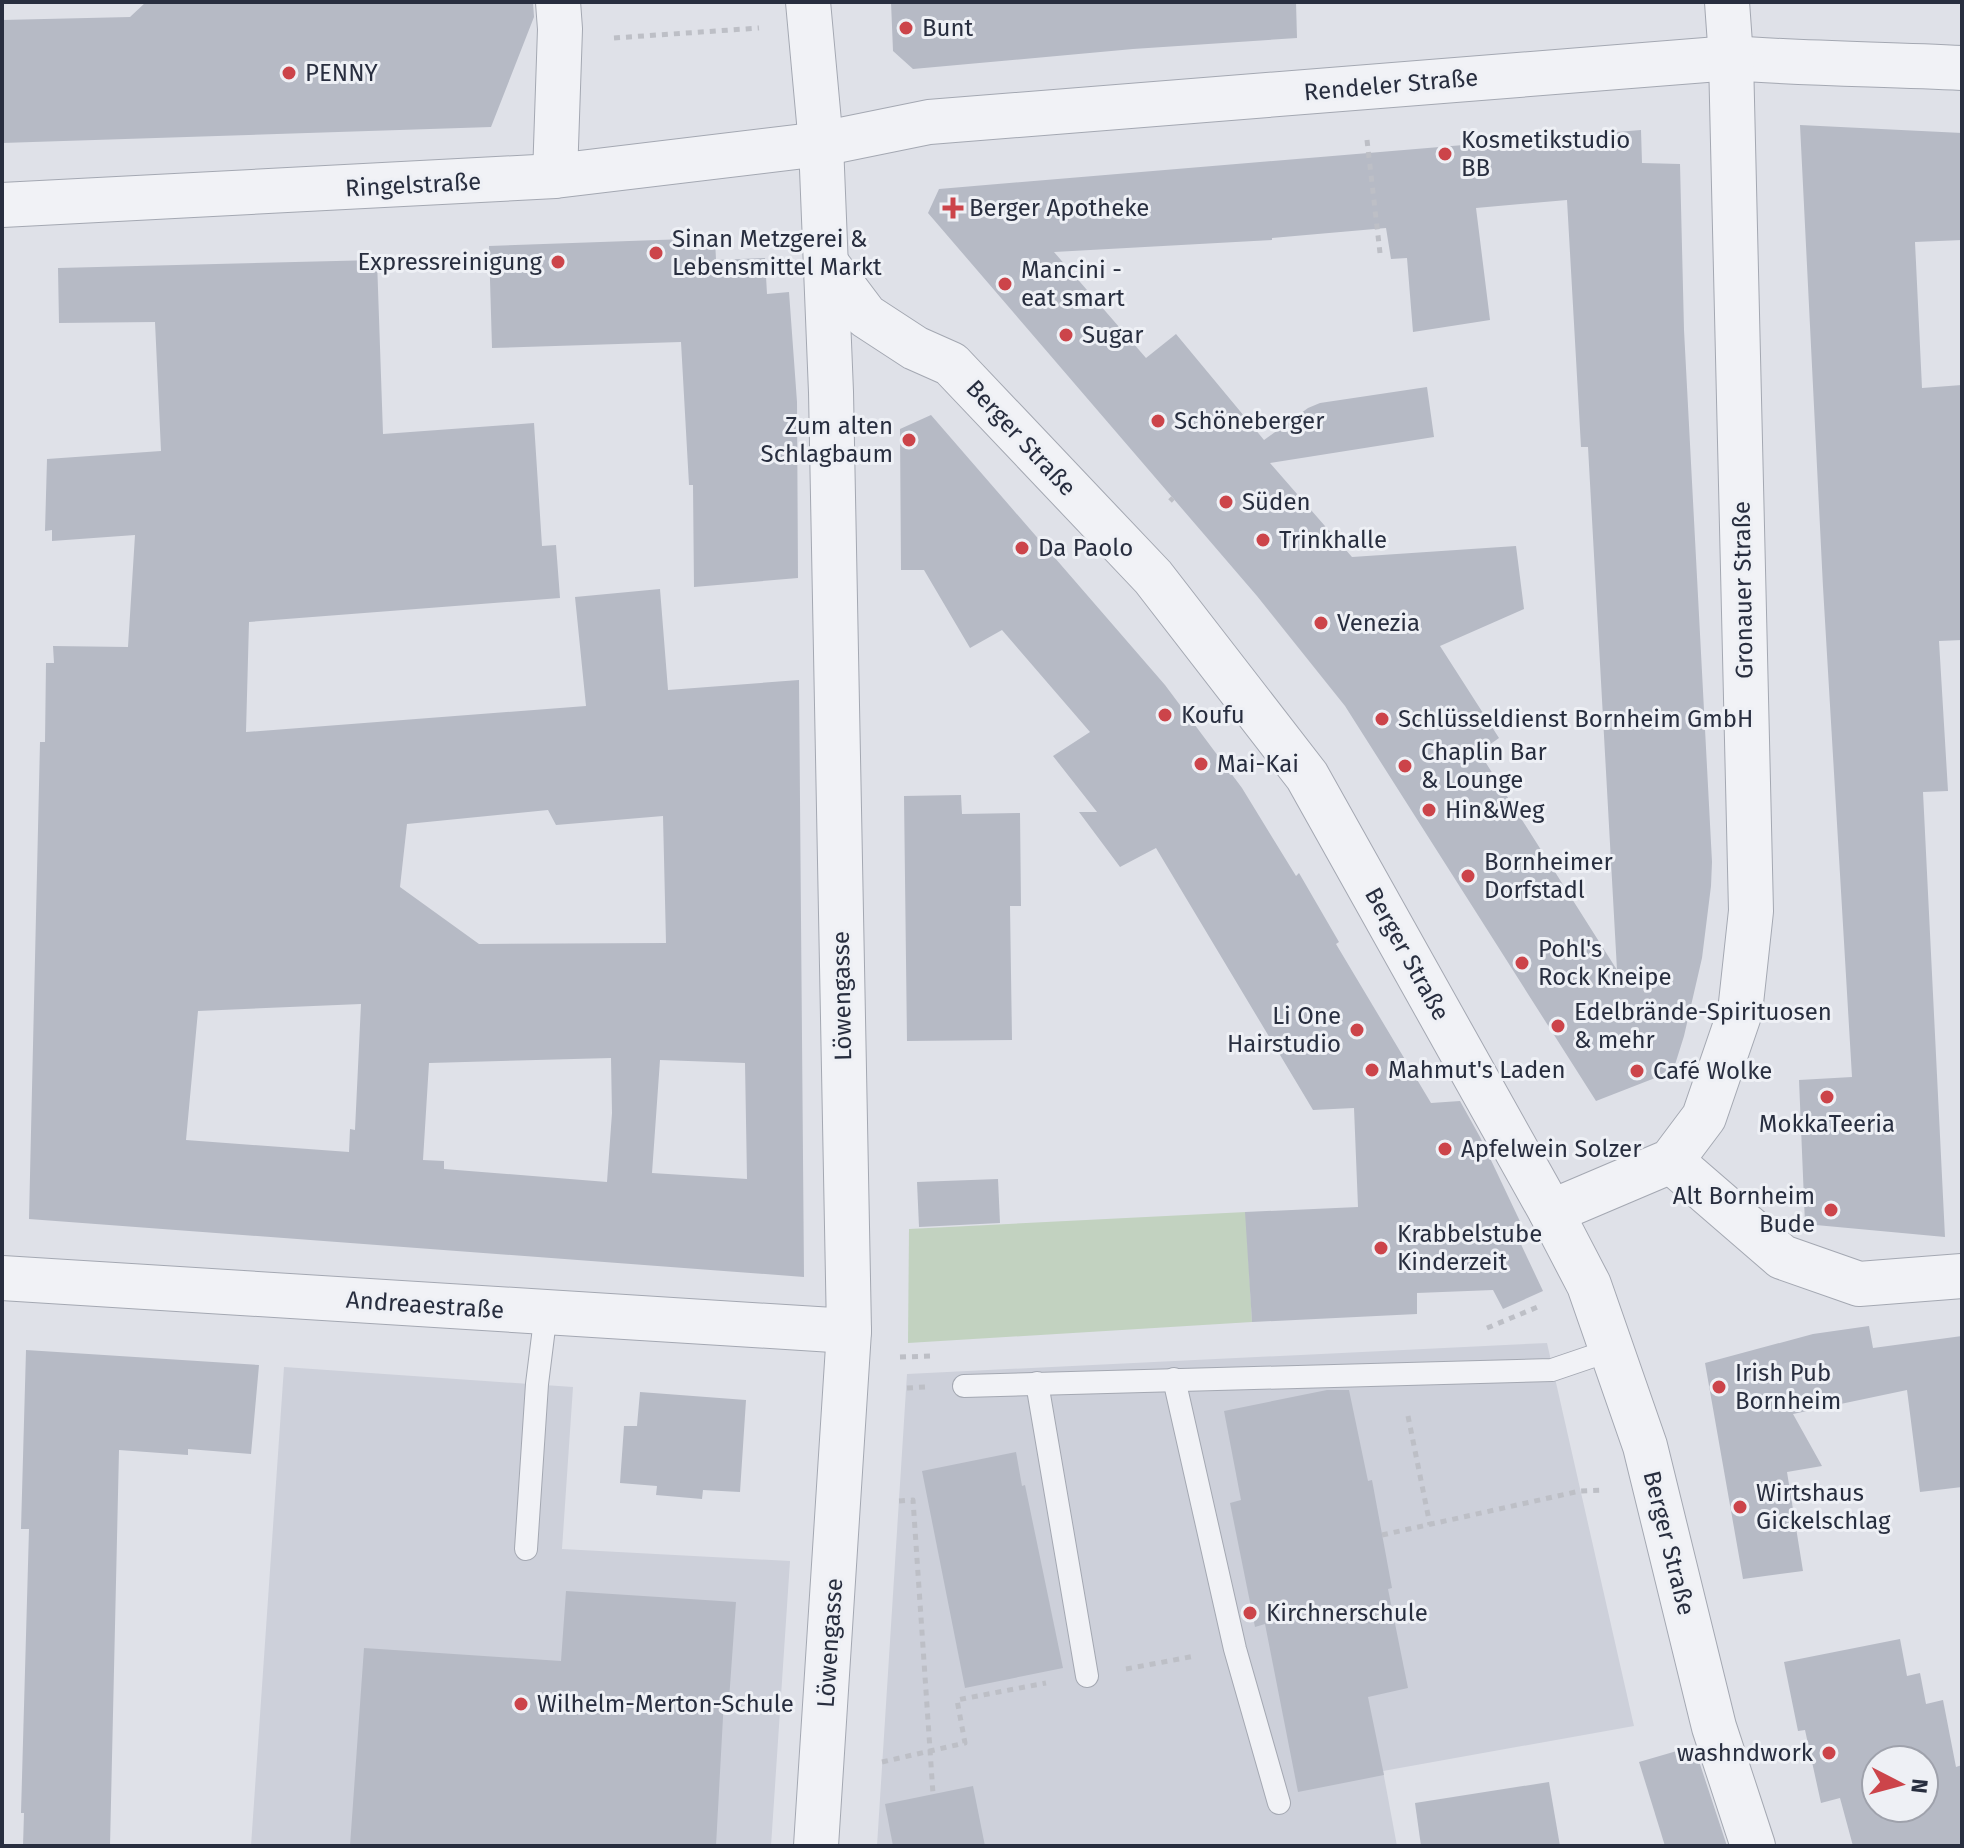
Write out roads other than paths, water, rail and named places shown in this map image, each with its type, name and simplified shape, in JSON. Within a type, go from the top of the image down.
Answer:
[{"type":"street","points":[[555,176],[560,29],[558,2]]},
{"type":"street","name":"Löwengasse","points":[[808,2],[821,144],[831,392],[849,1331],[816,1846]]},
{"type":"street","name":"Gronauer Straße","points":[[1671,1161],[1704,1117],[1740,1012],[1751,911],[1731,58],[1727,2]]},
{"type":"street","name":"Rendeler Straße","points":[[821,144],[929,122],[1731,58],[1800,64],[1850,62],[1962,68]]},
{"type":"street","name":"Ringelstraße","points":[[2,205],[555,176],[821,144]]},
{"type":"street","name":"Berger Straße","points":[[826,263],[866,316],[915,348],[951,364],[1153,577],[1307,776],[1589,1285],[1645,1446],[1714,1727],[1753,1846]]},
{"type":"street","points":[[1551,1212],[1671,1161],[1782,1257],[1859,1284],[1962,1276]]},
{"type":"street","name":"Andreaestraße","points":[[2,1278],[849,1331]]},
{"type":"lane","points":[[526,1549],[537,1384],[546,1312]]},
{"type":"lane","points":[[964,1386],[1552,1370],[1611,1350]]},
{"type":"lane","points":[[1174,1379],[1235,1649],[1279,1803]]},
{"type":"lane","points":[[1037,1383],[1087,1676]]},
{"type":"place","name":"Bunt","points":[[906,28]]},
{"type":"place","name":"PENNY","points":[[289,73]]},
{"type":"place","name":"Kosmetikstudio BB","points":[[1445,154]]},
{"type":"place","name":"Berger Apotheke","points":[[953,208]]},
{"type":"place","name":"Sinan Metzgerei & Lebensmittel Markt","points":[[656,253]]},
{"type":"place","name":"Expressreinigung","points":[[558,262]]},
{"type":"place","name":"Mancini - eat smart","points":[[1005,284]]},
{"type":"place","name":"Sugar","points":[[1066,335]]},
{"type":"place","name":"Schöneberger","points":[[1158,421]]},
{"type":"place","name":"Zum alten Schlagbaum","points":[[909,440]]},
{"type":"place","name":"Süden","points":[[1226,502]]},
{"type":"place","name":"Trinkhalle","points":[[1263,540]]},
{"type":"place","name":"Da Paolo","points":[[1022,548]]},
{"type":"place","name":"Venezia","points":[[1321,623]]},
{"type":"place","name":"Koufu","points":[[1165,715]]},
{"type":"place","name":"Schlüsseldienst Bornheim GmbH","points":[[1382,719]]},
{"type":"place","name":"Mai-Kai","points":[[1201,764]]},
{"type":"place","name":"Chaplin Bar & Lounge","points":[[1405,766]]},
{"type":"place","name":"Hin&Weg","points":[[1429,810]]},
{"type":"place","name":"Bornheimer Dorfstadl","points":[[1468,876]]},
{"type":"place","name":"Pohl's Rock Kneipe","points":[[1522,963]]},
{"type":"place","name":"Edelbrände-Spirituosen & mehr","points":[[1558,1026]]},
{"type":"place","name":"Li One Hairstudio","points":[[1357,1030]]},
{"type":"place","name":"Mahmut's Laden","points":[[1372,1070]]},
{"type":"place","name":"Café Wolke","points":[[1637,1071]]},
{"type":"place","name":"MokkaTeeria","points":[[1827,1097]]},
{"type":"place","name":"Apfelwein Solzer","points":[[1445,1149]]},
{"type":"place","name":"Alt Bornheim Bude","points":[[1831,1210]]},
{"type":"place","name":"Krabbelstube Kinderzeit","points":[[1381,1248]]},
{"type":"place","name":"Irish Pub Bornheim","points":[[1719,1387]]},
{"type":"place","name":"Wirtshaus Gickelschlag","points":[[1740,1507]]},
{"type":"place","name":"Kirchnerschule","points":[[1250,1613]]},
{"type":"place","name":"Wilhelm-Merton-Schule","points":[[521,1704]]},
{"type":"place","name":"washndwork","points":[[1829,1753]]}]
